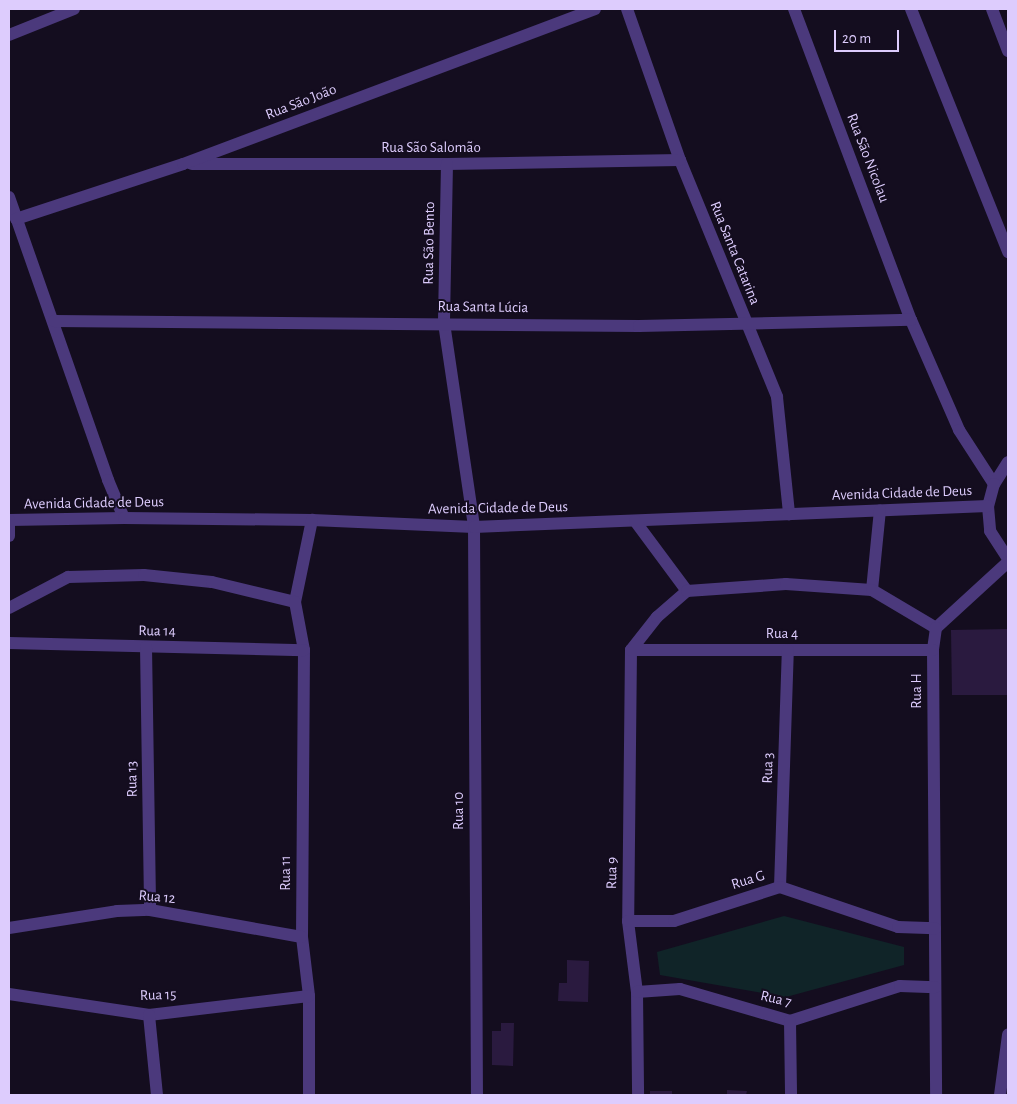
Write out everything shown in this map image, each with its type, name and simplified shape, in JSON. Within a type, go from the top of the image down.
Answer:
[{"type":"street","points":[[9,35],[74,9]]},
{"type":"street","name":"Rua São João","points":[[16,219],[182,164],[595,9]]},
{"type":"street","name":"Rua Santa Catarina","points":[[627,9],[680,160],[746,324],[778,397],[789,514]]},
{"type":"street","name":"Rua São Nicolau","points":[[794,9],[911,320],[959,430],[994,484]]},
{"type":"street","points":[[911,9],[1008,252]]},
{"type":"street","points":[[992,9],[1008,51]]},
{"type":"street","name":"Rua São Salomão","points":[[182,164],[447,164],[680,160]]},
{"type":"street","name":"Rua São Bento","points":[[447,164],[444,323],[474,527]]},
{"type":"street","points":[[9,197],[54,321],[108,480],[124,518]]},
{"type":"street","name":"Rua Santa Lúcia","points":[[54,321],[639,326],[911,320]]},
{"type":"street","points":[[631,650],[657,617],[688,591],[786,584],[872,590],[936,628],[1008,561],[990,532],[988,506],[994,484],[1008,462]]},
{"type":"street","name":"Avenida Cidade de Deus","points":[[9,520],[124,518],[312,520],[474,527],[988,506]]},
{"type":"street","points":[[872,590],[880,510]]},
{"type":"street","points":[[9,520],[9,536]]},
{"type":"street","points":[[9,608],[68,577],[144,575],[212,582],[295,602],[312,520]]},
{"type":"street","points":[[635,521],[688,591]]},
{"type":"street","name":"Rua 10","points":[[474,527],[477,1095]]},
{"type":"street","name":"Rua 11","points":[[295,602],[304,650],[302,937],[309,996],[309,1095]]},
{"type":"street","name":"Rua H","points":[[936,628],[933,650],[936,1095]]},
{"type":"street","name":"Rua 14","points":[[9,643],[304,650]]},
{"type":"street","name":"Rua 13","points":[[146,647],[150,910]]},
{"type":"street","name":"Rua 4","points":[[631,650],[933,650]]},
{"type":"street","name":"Rua 9","points":[[631,650],[628,921],[636,992],[638,1095]]},
{"type":"street","name":"Rua 3","points":[[780,887],[788,650]]},
{"type":"street","name":"Rua G","points":[[628,921],[674,921],[780,887],[898,927],[935,928]]},
{"type":"street","name":"Rua 12","points":[[9,928],[117,911],[150,910],[302,937]]},
{"type":"street","name":"Rua 7","points":[[636,992],[680,989],[790,1021],[900,986],[936,987]]},
{"type":"street","name":"Rua 15","points":[[9,994],[149,1014],[309,996]]},
{"type":"street","points":[[149,1014],[156,1095]]},
{"type":"street","points":[[790,1021],[791,1095]]},
{"type":"street","points":[[1000,1095],[1008,1035]]},
{"type":"green space","points":[[784,916],[904,947],[904,965],[786,997],[660,975],[657,952]]},
{"type":"building","points":[[1008,629],[1008,695],[952,695],[951,630]]},
{"type":"building","points":[[567,960],[589,961],[588,1002],[558,1001],[559,983],[567,983]]},
{"type":"building","points":[[501,1023],[514,1023],[513,1066],[492,1065],[492,1031],[501,1031]]},
{"type":"building","points":[[727,1090],[747,1091],[746,1095],[727,1095]]},
{"type":"building","points":[[650,1091],[672,1091],[672,1095],[650,1095]]}]
